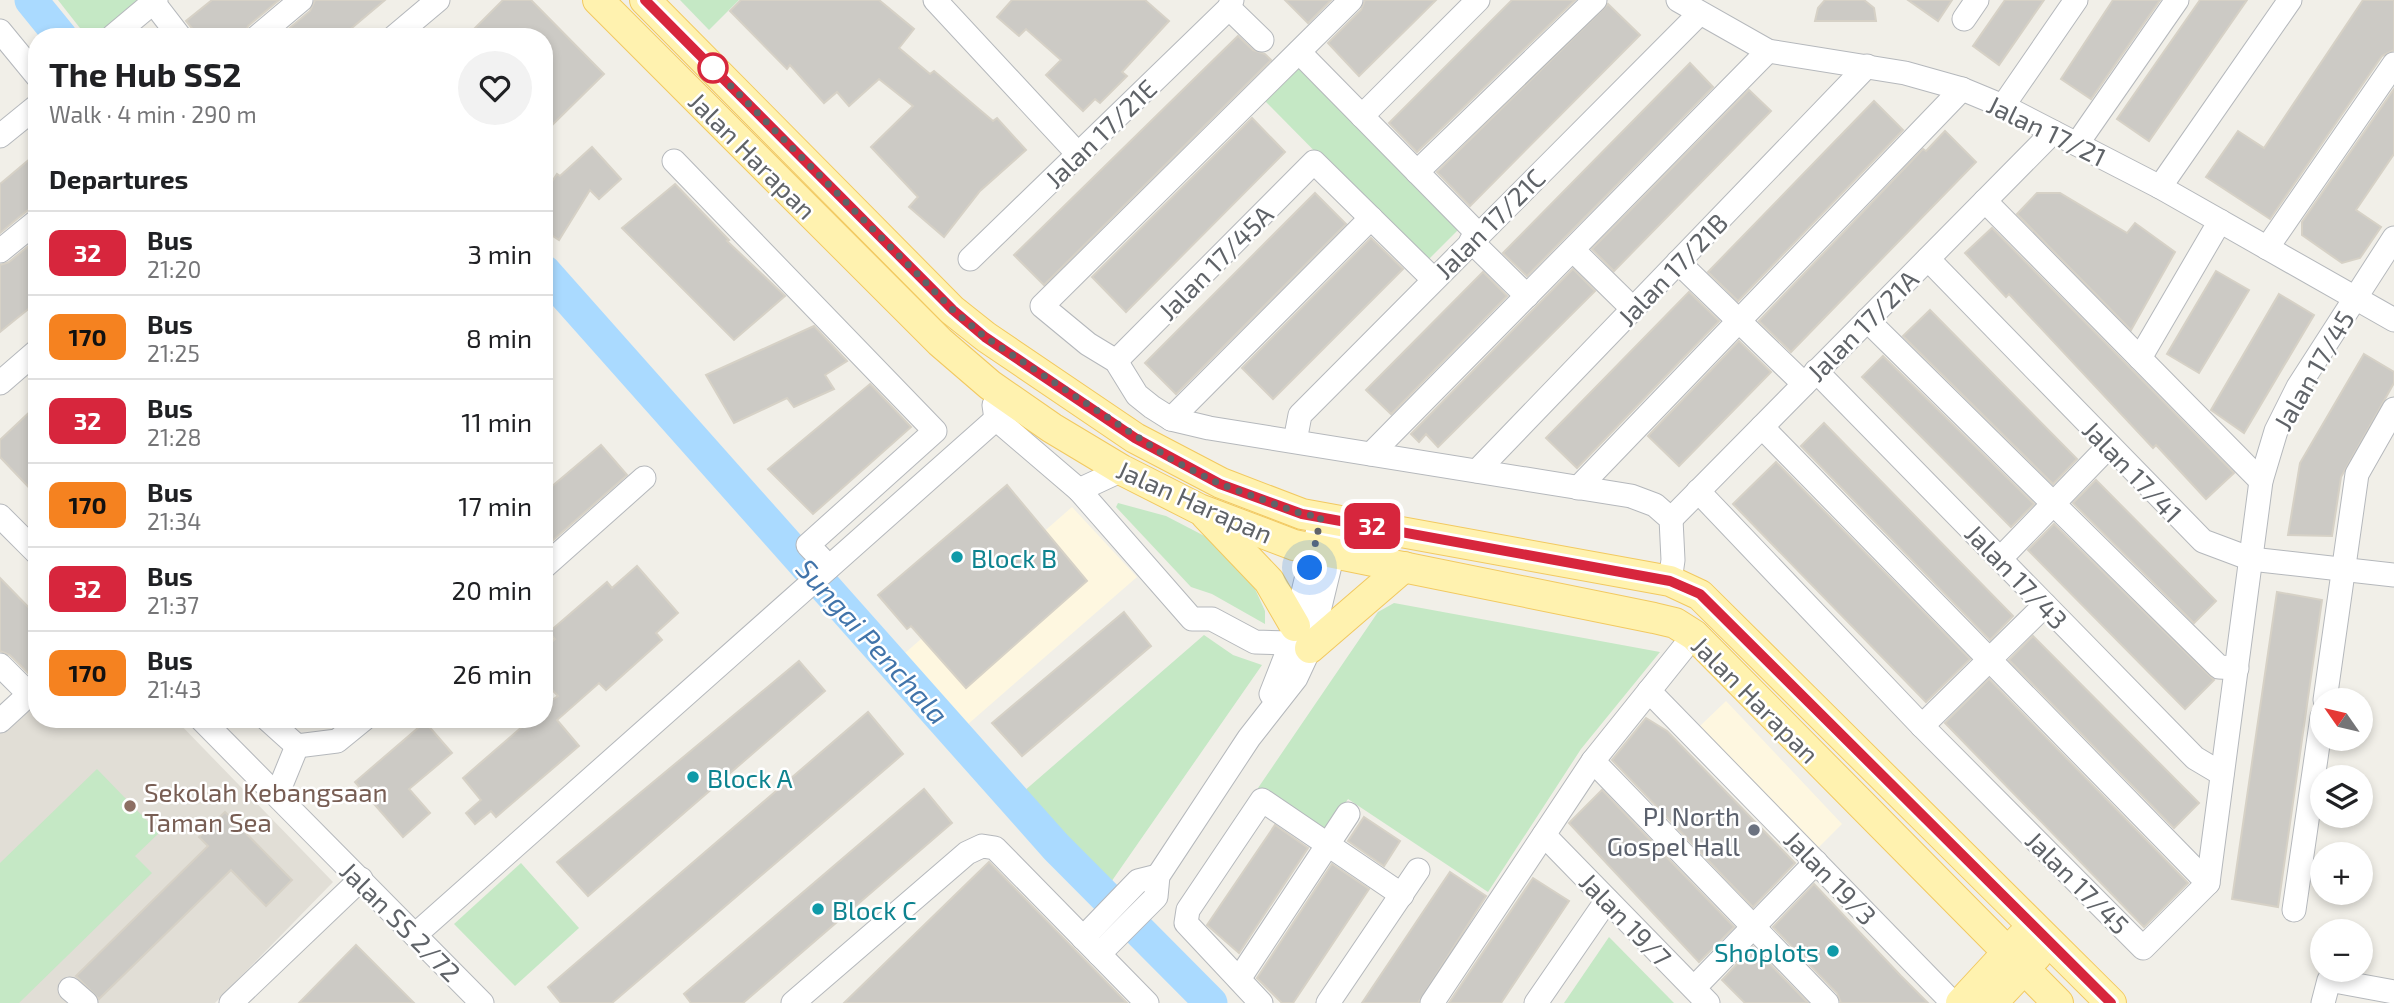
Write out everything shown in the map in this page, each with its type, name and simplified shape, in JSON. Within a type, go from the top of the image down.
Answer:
[{"type":"main road","name":"Jalan Harapan","points":[[598,0],[892,295],[990,385],[1122,470],[1199,509],[1294,545],[1654,618],[1675,623],[1694,635],[2058,1003]]},
{"type":"main road","name":"Jalan Harapan","points":[[645,0],[953,310],[985,337],[1174,461],[1220,484],[1302,514],[1670,581],[1700,594],[2111,1003]]},
{"type":"main road","points":[[1199,509],[1269,581],[1298,639],[1404,567]]},
{"type":"main road","points":[[1961,1003],[2016,960],[2041,933]]},
{"type":"main road","points":[[1992,1003],[2016,960]]},
{"type":"street","points":[[268,28],[301,0]]},
{"type":"street","points":[[405,28],[438,0]]},
{"type":"street","points":[[935,0],[1078,154]]},
{"type":"street","points":[[1351,0],[1042,306],[1088,344],[1116,361],[1137,395],[1171,419],[1209,428],[1631,496],[1655,505],[1671,519],[1673,560],[1670,581]]},
{"type":"street","points":[[1362,116],[1478,0]]},
{"type":"street","points":[[1418,173],[1595,0]]},
{"type":"street","name":"Jalan 17/21","points":[[1678,0],[1768,51],[1867,66],[1962,89],[2003,106],[2160,187],[2394,320]]},
{"type":"street","points":[[2003,106],[2076,0]]},
{"type":"street","points":[[2077,144],[2177,0]]},
{"type":"street","points":[[2160,187],[2290,0]]},
{"type":"street","points":[[122,28],[154,1],[174,28]]},
{"type":"street","points":[[1230,4],[1262,40]]},
{"type":"street","name":"Jalan 17/21E","points":[[970,259],[1230,4]]},
{"type":"street","name":"Jalan 17/21C","points":[[1294,442],[1300,415],[1699,14]]},
{"type":"street","points":[[0,31],[28,65]]},
{"type":"street","points":[[1299,51],[1418,173],[1527,296]]},
{"type":"street","points":[[1371,454],[1768,51]]},
{"type":"street","points":[[2267,248],[2394,64]]},
{"type":"street","name":"Jalan 17/21B","points":[[1477,471],[1867,66]]},
{"type":"street","points":[[1578,488],[1962,89]]},
{"type":"street","points":[[0,136],[28,113]]},
{"type":"street","name":"Jalan 17/21A","points":[[1671,519],[2053,132]]},
{"type":"street","points":[[674,162],[935,431],[808,545],[829,567]]},
{"type":"street","name":"Jalan 17/45A","points":[[1116,361],[1314,162],[1371,218]]},
{"type":"street","points":[[1985,201],[2261,481]]},
{"type":"street","points":[[1171,419],[1371,218],[1433,279]]},
{"type":"street","points":[[2140,358],[2220,221]]},
{"type":"street","points":[[0,251],[28,228]]},
{"type":"street","name":"Jalan 17/45","points":[[1698,491],[1922,726],[2143,948],[2208,883],[2261,481],[2276,431],[2298,387],[2394,238]]},
{"type":"street","points":[[1573,250],[1633,309]]},
{"type":"street","name":"Jalan 17/41","points":[[1928,259],[2203,541],[2251,559],[2394,575]]},
{"type":"street","name":"Jalan 17/43","points":[[1678,262],[1739,321],[1810,378],[2000,559],[2195,758],[2222,774]]},
{"type":"street","points":[[1867,320],[2219,667],[2236,668]]},
{"type":"street","points":[[0,383],[28,359]]},
{"type":"street","points":[[990,385],[996,419],[1079,489],[1192,619],[1212,619],[1255,642],[1298,639]]},
{"type":"street","points":[[2327,688],[2357,474],[2394,409]]},
{"type":"street","points":[[415,935],[996,419]]},
{"type":"street","points":[[1762,427],[2208,883]]},
{"type":"street","points":[[2000,559],[2109,446]]},
{"type":"street","points":[[1079,489],[1122,470]]},
{"type":"street","points":[[553,559],[644,478]]},
{"type":"street","points":[[0,516],[28,545]]},
{"type":"street","points":[[1095,942],[1151,885],[1249,738],[1296,678],[1298,639],[1331,519]]},
{"type":"street","points":[[1922,726],[2045,605]]},
{"type":"street","points":[[1432,1003],[1593,761],[1694,635]]},
{"type":"street","points":[[0,664],[28,686]]},
{"type":"street","name":"Jalan 19/3","points":[[1649,691],[1953,1003]]},
{"type":"street","points":[[0,721],[28,695]]},
{"type":"street","name":"Jalan SS 2/72","points":[[210,728],[482,1003]]},
{"type":"street","points":[[277,728],[297,746],[337,741],[353,728]]},
{"type":"street","points":[[276,795],[297,746]]},
{"type":"street","points":[[2294,910],[2317,751]]},
{"type":"street","points":[[1593,761],[1827,1003]]},
{"type":"street","points":[[1261,1003],[1186,923],[1188,909],[1262,800],[1402,895]]},
{"type":"street","points":[[1239,979],[1348,814]]},
{"type":"street","name":"Jalan 19/7","points":[[1544,835],[1701,996]]},
{"type":"street","points":[[793,1003],[967,853],[982,846],[995,848],[1095,942],[1147,1003]]},
{"type":"street","points":[[1701,996],[1753,926],[1816,862]]},
{"type":"street","points":[[1328,1003],[1418,870]]},
{"type":"street","points":[[232,1003],[360,879]]},
{"type":"street","points":[[1536,1003],[1607,900]]},
{"type":"street","points":[[2323,1003],[2329,980],[2394,992]]},
{"type":"shaded area","points":[[1072,507],[1137,577],[967,725],[905,653]]},
{"type":"shaded area","points":[[1726,701],[1842,824],[1816,850],[1700,726]]},
{"type":"shaded area","name":"Sekolah Kebangsaan Taman Sea","points":[[28,704],[28,728],[184,728],[333,882],[215,1003],[0,1003],[0,731]]},
{"type":"green space","points":[[58,0],[137,0],[104,28],[80,28]]},
{"type":"green space","points":[[680,0],[739,0],[709,30]]},
{"type":"green space","points":[[1299,63],[1461,227],[1425,263],[1263,99]]},
{"type":"green space","points":[[1118,503],[1166,516],[1218,543],[1251,580],[1265,611],[1265,624],[1212,594],[1191,587],[1116,507]]},
{"type":"green space","points":[[1394,603],[1660,652],[1581,749],[1488,892],[1348,799],[1325,834],[1258,788],[1378,612]]},
{"type":"green space","points":[[1204,635],[1233,655],[1262,665],[1109,885],[1023,792]]},
{"type":"green space","points":[[97,769],[159,833],[135,856],[152,873],[19,1003],[0,1003],[0,863]]},
{"type":"green space","points":[[521,863],[579,928],[515,986],[454,924]]},
{"type":"green space","points":[[1609,937],[1674,1003],[1564,1003]]},
{"type":"building","points":[[212,0],[279,0],[247,28],[192,28],[186,21]]},
{"type":"building","points":[[315,0],[385,0],[352,28],[290,28],[310,11]]},
{"type":"building","points":[[503,0],[531,0],[604,74],[553,124],[553,28],[475,28]]},
{"type":"building","points":[[741,0],[879,0],[914,29],[899,48],[930,74],[934,71],[993,121],[997,118],[1026,150],[980,191],[944,237],[909,207],[918,197],[871,147],[913,106],[879,79],[849,106],[837,92],[824,103],[790,65],[787,69],[730,11]]},
{"type":"building","points":[[1012,0],[1145,0],[1169,21],[1122,72],[1127,76],[1100,103],[1095,99],[1083,111],[1046,75],[1061,60],[1026,29],[1019,36],[997,17]]},
{"type":"building","points":[[1285,0],[1331,0],[1308,23]]},
{"type":"building","points":[[1365,0],[1436,0],[1359,76],[1328,43],[1361,10]]},
{"type":"building","points":[[1512,0],[1575,0],[1417,152],[1389,123]]},
{"type":"building","points":[[1825,0],[1864,0],[1874,8],[1876,21],[1815,21],[1818,8]]},
{"type":"building","points":[[1908,0],[1952,0],[1938,21]]},
{"type":"building","points":[[2005,0],[2044,0],[1999,65],[1973,46]]},
{"type":"building","points":[[2113,0],[2160,0],[2091,99],[2061,79]]},
{"type":"building","points":[[2200,0],[2247,0],[2149,141],[2117,119]]},
{"type":"building","points":[[2363,0],[2394,0],[2394,50],[2382,56],[2270,219],[2206,177],[2238,131],[2264,148]]},
{"type":"building","points":[[1608,4],[1640,35],[1470,206],[1437,172]]},
{"type":"building","points":[[1238,36],[1253,50],[1265,54],[1271,60],[1044,285],[1014,255]]},
{"type":"building","points":[[1690,63],[1713,87],[1527,276],[1503,253]]},
{"type":"building","points":[[2394,89],[2394,154],[2356,210],[2381,227],[2360,258],[2342,263],[2302,235],[2302,222]]},
{"type":"building","points":[[1749,90],[1771,111],[1614,271],[1592,249]]},
{"type":"building","points":[[1874,101],[1903,130],[1738,301],[1708,272]]},
{"type":"building","points":[[1252,118],[1285,152],[1126,312],[1092,277]]},
{"type":"building","points":[[1945,131],[1976,162],[1791,352],[1759,321],[1923,149],[1926,151]]},
{"type":"building","points":[[592,147],[621,179],[599,199],[590,190],[559,240],[553,236],[553,180],[557,174],[560,176]]},
{"type":"building","points":[[28,161],[28,210],[0,233],[0,184]]},
{"type":"building","points":[[675,184],[729,240],[727,241],[785,296],[734,340],[622,228]]},
{"type":"building","points":[[1315,193],[1346,224],[1176,394],[1145,363]]},
{"type":"building","points":[[2037,193],[2060,193],[2127,233],[2135,223],[2175,252],[2131,330],[2017,214]]},
{"type":"building","points":[[1992,228],[2234,473],[2206,499],[2156,445],[2153,448],[2009,294],[2006,297],[1965,253]]},
{"type":"building","points":[[1371,238],[1403,269],[1273,399],[1242,368]]},
{"type":"building","points":[[28,246],[28,309],[0,332],[0,265],[9,262]]},
{"type":"building","points":[[1573,269],[1595,291],[1438,447],[1426,434],[1419,442],[1411,434]]},
{"type":"building","points":[[2216,271],[2249,290],[2199,373],[2167,354]]},
{"type":"building","points":[[1483,272],[1507,296],[1391,414],[1366,390]]},
{"type":"building","points":[[1689,292],[1719,321],[1577,468],[1546,438]]},
{"type":"building","points":[[2279,294],[2314,315],[2244,433],[2211,410]]},
{"type":"building","points":[[1930,310],[2077,459],[2053,484],[1903,336]]},
{"type":"building","points":[[814,326],[847,361],[825,375],[834,389],[794,407],[787,398],[734,423],[706,375]]},
{"type":"building","points":[[1739,341],[1771,372],[1679,466],[1648,436]]},
{"type":"building","points":[[2364,354],[2394,372],[2394,383],[2341,477],[2332,536],[2288,535],[2300,463]]},
{"type":"building","points":[[1883,356],[2034,504],[2011,527],[1862,377]]},
{"type":"building","points":[[870,384],[911,427],[813,514],[768,469]]},
{"type":"building","points":[[28,414],[28,487],[0,457],[0,440]]},
{"type":"building","points":[[1824,423],[2013,616],[1990,640],[1801,446]]},
{"type":"building","points":[[601,445],[627,475],[553,540],[553,485]]},
{"type":"building","points":[[1776,462],[1970,659],[1926,702],[1733,504]]},
{"type":"building","points":[[2096,480],[2216,601],[2194,623],[2073,503]]},
{"type":"building","points":[[1007,485],[1087,581],[966,688],[911,626],[907,629],[878,595]]},
{"type":"building","points":[[2054,524],[2214,680],[2185,709],[2028,550]]},
{"type":"building","points":[[637,566],[678,613],[656,633],[662,640],[606,690],[599,683],[557,720],[579,746],[496,817],[491,811],[475,824],[466,813],[481,800],[463,778],[521,728],[553,728],[553,699],[558,696],[553,691],[553,629],[607,582],[612,588]]},
{"type":"building","points":[[0,578],[28,607],[28,673],[10,655],[0,651]]},
{"type":"building","points":[[2277,592],[2322,600],[2278,907],[2232,899]]},
{"type":"building","points":[[1124,612],[1151,646],[1022,756],[992,723]]},
{"type":"building","points":[[2033,636],[2199,803],[2174,828],[2009,660]]},
{"type":"building","name":"Block A","points":[[799,661],[825,691],[588,896],[557,862]]},
{"type":"building","points":[[1989,679],[2188,883],[2144,927],[1945,723]]},
{"type":"building","points":[[868,712],[903,754],[612,1003],[561,1003],[548,987]]},
{"type":"building","points":[[1646,718],[1667,731],[1795,863],[1753,907],[1612,760]]},
{"type":"building","points":[[418,728],[430,728],[452,753],[409,789],[430,813],[403,837],[355,782]]},
{"type":"building","name":"Block C","points":[[924,789],[952,823],[743,1003],[691,1003],[684,994]]},
{"type":"building","points":[[1602,790],[1734,927],[1699,962],[1569,823]]},
{"type":"building","points":[[225,812],[292,880],[266,906],[231,870],[99,999],[76,976],[208,846],[199,837]]},
{"type":"building","points":[[1364,817],[1400,841],[1384,866],[1348,841]]},
{"type":"building","points":[[1275,825],[1308,848],[1239,953],[1207,925]]},
{"type":"building","points":[[989,862],[1127,1003],[844,1003]]},
{"type":"building","points":[[1332,864],[1369,889],[1293,1003],[1282,1003],[1257,978]]},
{"type":"building","points":[[1450,872],[1486,896],[1418,1003],[1362,1003]]},
{"type":"building","points":[[1533,878],[1569,901],[1501,1003],[1449,1003]]},
{"type":"building","name":"Shoplots","points":[[1814,884],[1928,1003],[1841,1003],[1837,993],[1773,927]]},
{"type":"building","points":[[356,945],[414,1003],[299,1003]]},
{"type":"building","points":[[1753,947],[1808,1003],[1745,1003],[1722,980]]},
{"type":"waterway","name":"Sungai Penchala","points":[[31,0],[54,28]]},
{"type":"waterway","name":"Sungai Penchala","points":[[553,281],[1056,847],[1211,1003]]},
{"type":"bus line","name":"32","points":[[645,0],[953,310],[985,337],[1135,438],[1174,461],[1220,484],[1302,514],[1670,581],[1700,594],[2111,1003]]},
{"type":"place","name":"Block B","points":[[957,557]]},
{"type":"place","name":"Block A","points":[[693,777]]},
{"type":"place","name":"Sekolah Kebangsaan Taman Sea","points":[[130,806]]},
{"type":"place","name":"PJ North Gospel Hall","points":[[1754,830]]},
{"type":"place","name":"Block C","points":[[818,909]]},
{"type":"place","name":"Shoplots","points":[[1833,951]]},
{"type":"route","points":[[713,68],[953,310],[985,337],[1135,438],[1174,461],[1220,484],[1302,514],[1321,517],[1310,568]]}]
